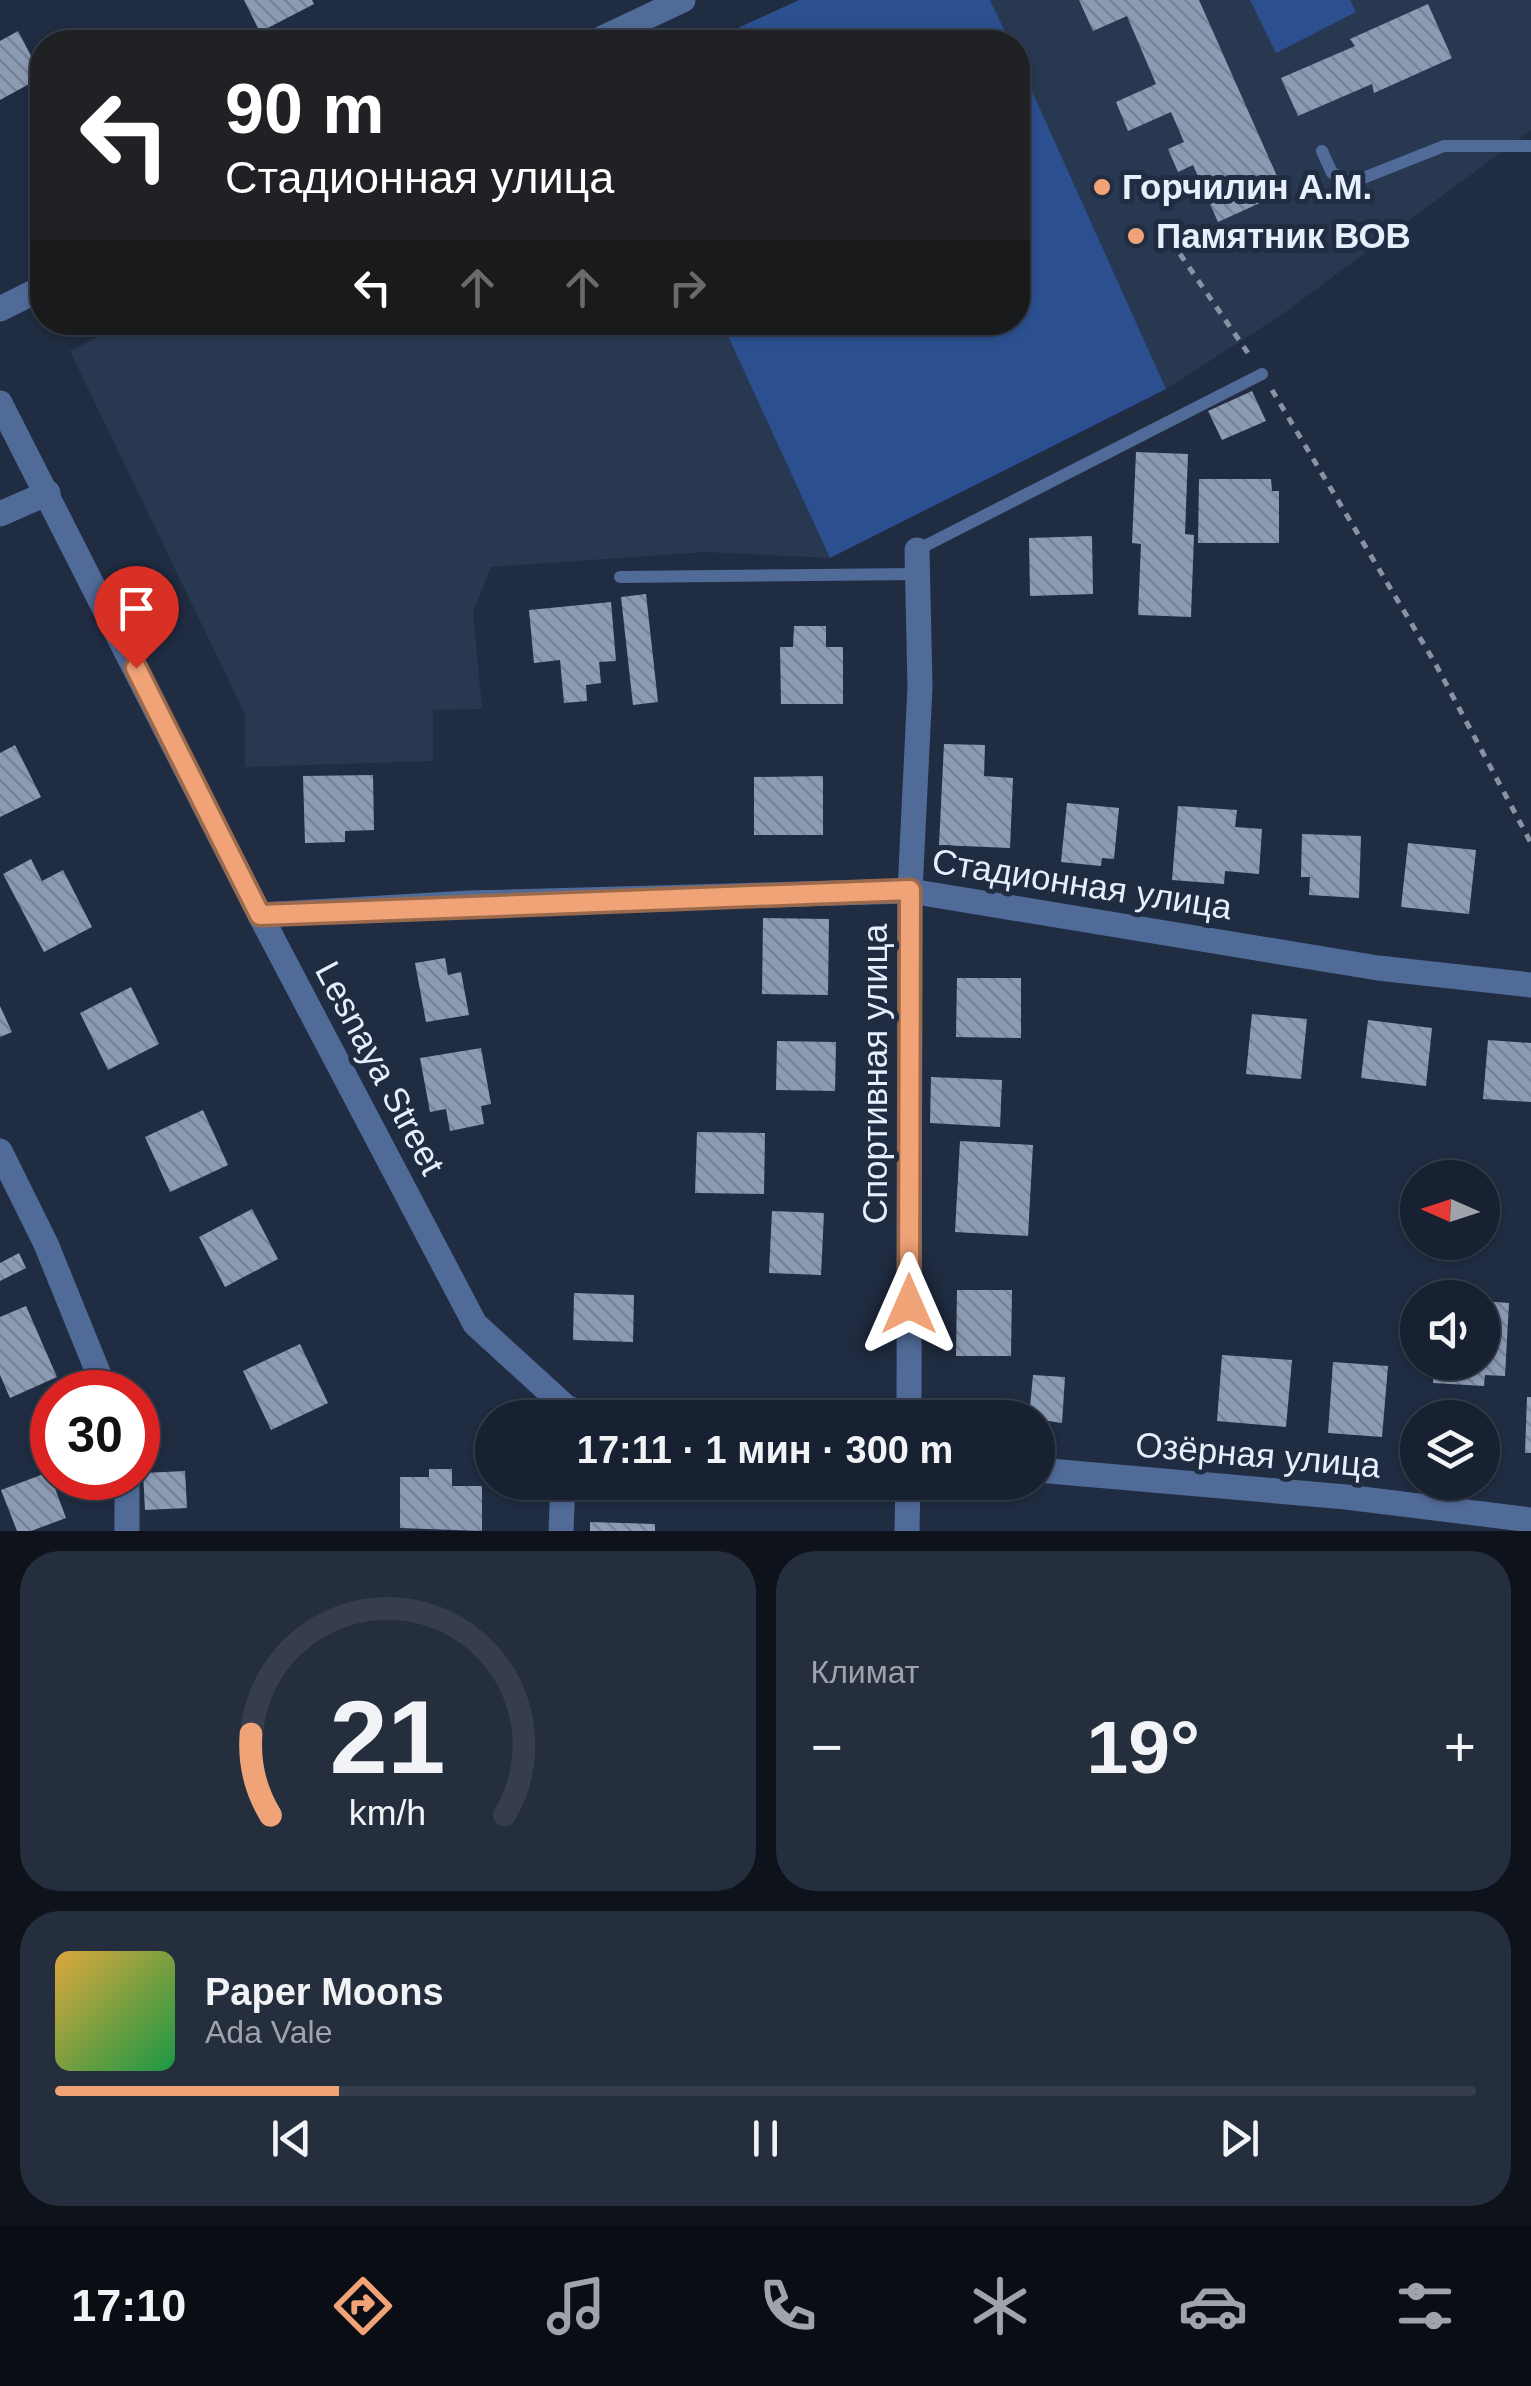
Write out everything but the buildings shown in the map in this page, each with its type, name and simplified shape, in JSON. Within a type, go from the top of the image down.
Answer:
[{"type":"street","points":[[619,30],[683,0]]},
{"type":"street","points":[[0,309],[30,294]]},
{"type":"street","name":"Lesnaya Street","points":[[0,403],[260,915],[475,1324],[554,1400]]},
{"type":"street","points":[[0,514],[48,492]]},
{"type":"street","name":"Спортивная улица","points":[[909,1400],[910,890],[920,688],[918,562]]},
{"type":"street","name":"Стадионная улица","points":[[260,915],[910,890],[1378,968],[1531,986]]},
{"type":"street","points":[[0,1151],[46,1244],[97,1370]]},
{"type":"street","name":"Озёрная улица","points":[[1055,1472],[1346,1498],[1531,1520]]},
{"type":"street","points":[[127,1500],[127,1531]]},
{"type":"street","points":[[561,1531],[562,1500]]},
{"type":"street","points":[[907,1531],[908,1500]]},
{"type":"lane","points":[[1322,151],[1332,173],[1353,182],[1444,146],[1531,146]]},
{"type":"lane","points":[[620,577],[918,562],[1262,374]]},
{"type":"path","points":[[1180,254],[1262,374],[1435,663],[1531,843]]},
{"type":"shaded area","points":[[799,0],[990,0],[1004,30],[733,30]]},
{"type":"shaded area","points":[[990,0],[1531,0],[1531,130],[1280,316],[1166,389],[1030,87],[1030,30],[1004,30]]},
{"type":"shaded area","points":[[1250,0],[1350,0],[1356,12],[1276,53]]},
{"type":"shaded area","points":[[1030,87],[1166,389],[830,558],[728,335],[1030,335]]},
{"type":"shaded area","points":[[102,335],[728,335],[830,558],[706,552],[491,567],[473,612],[482,709],[433,710],[433,761],[245,767],[245,714],[70,351]]},
{"type":"place","name":"Горчилин А.М.","points":[[1102,187]]},
{"type":"place","name":"Памятник ВОВ","points":[[1136,236]]},
{"type":"route","points":[[136,668],[260,915],[910,890],[909,1304]]}]
